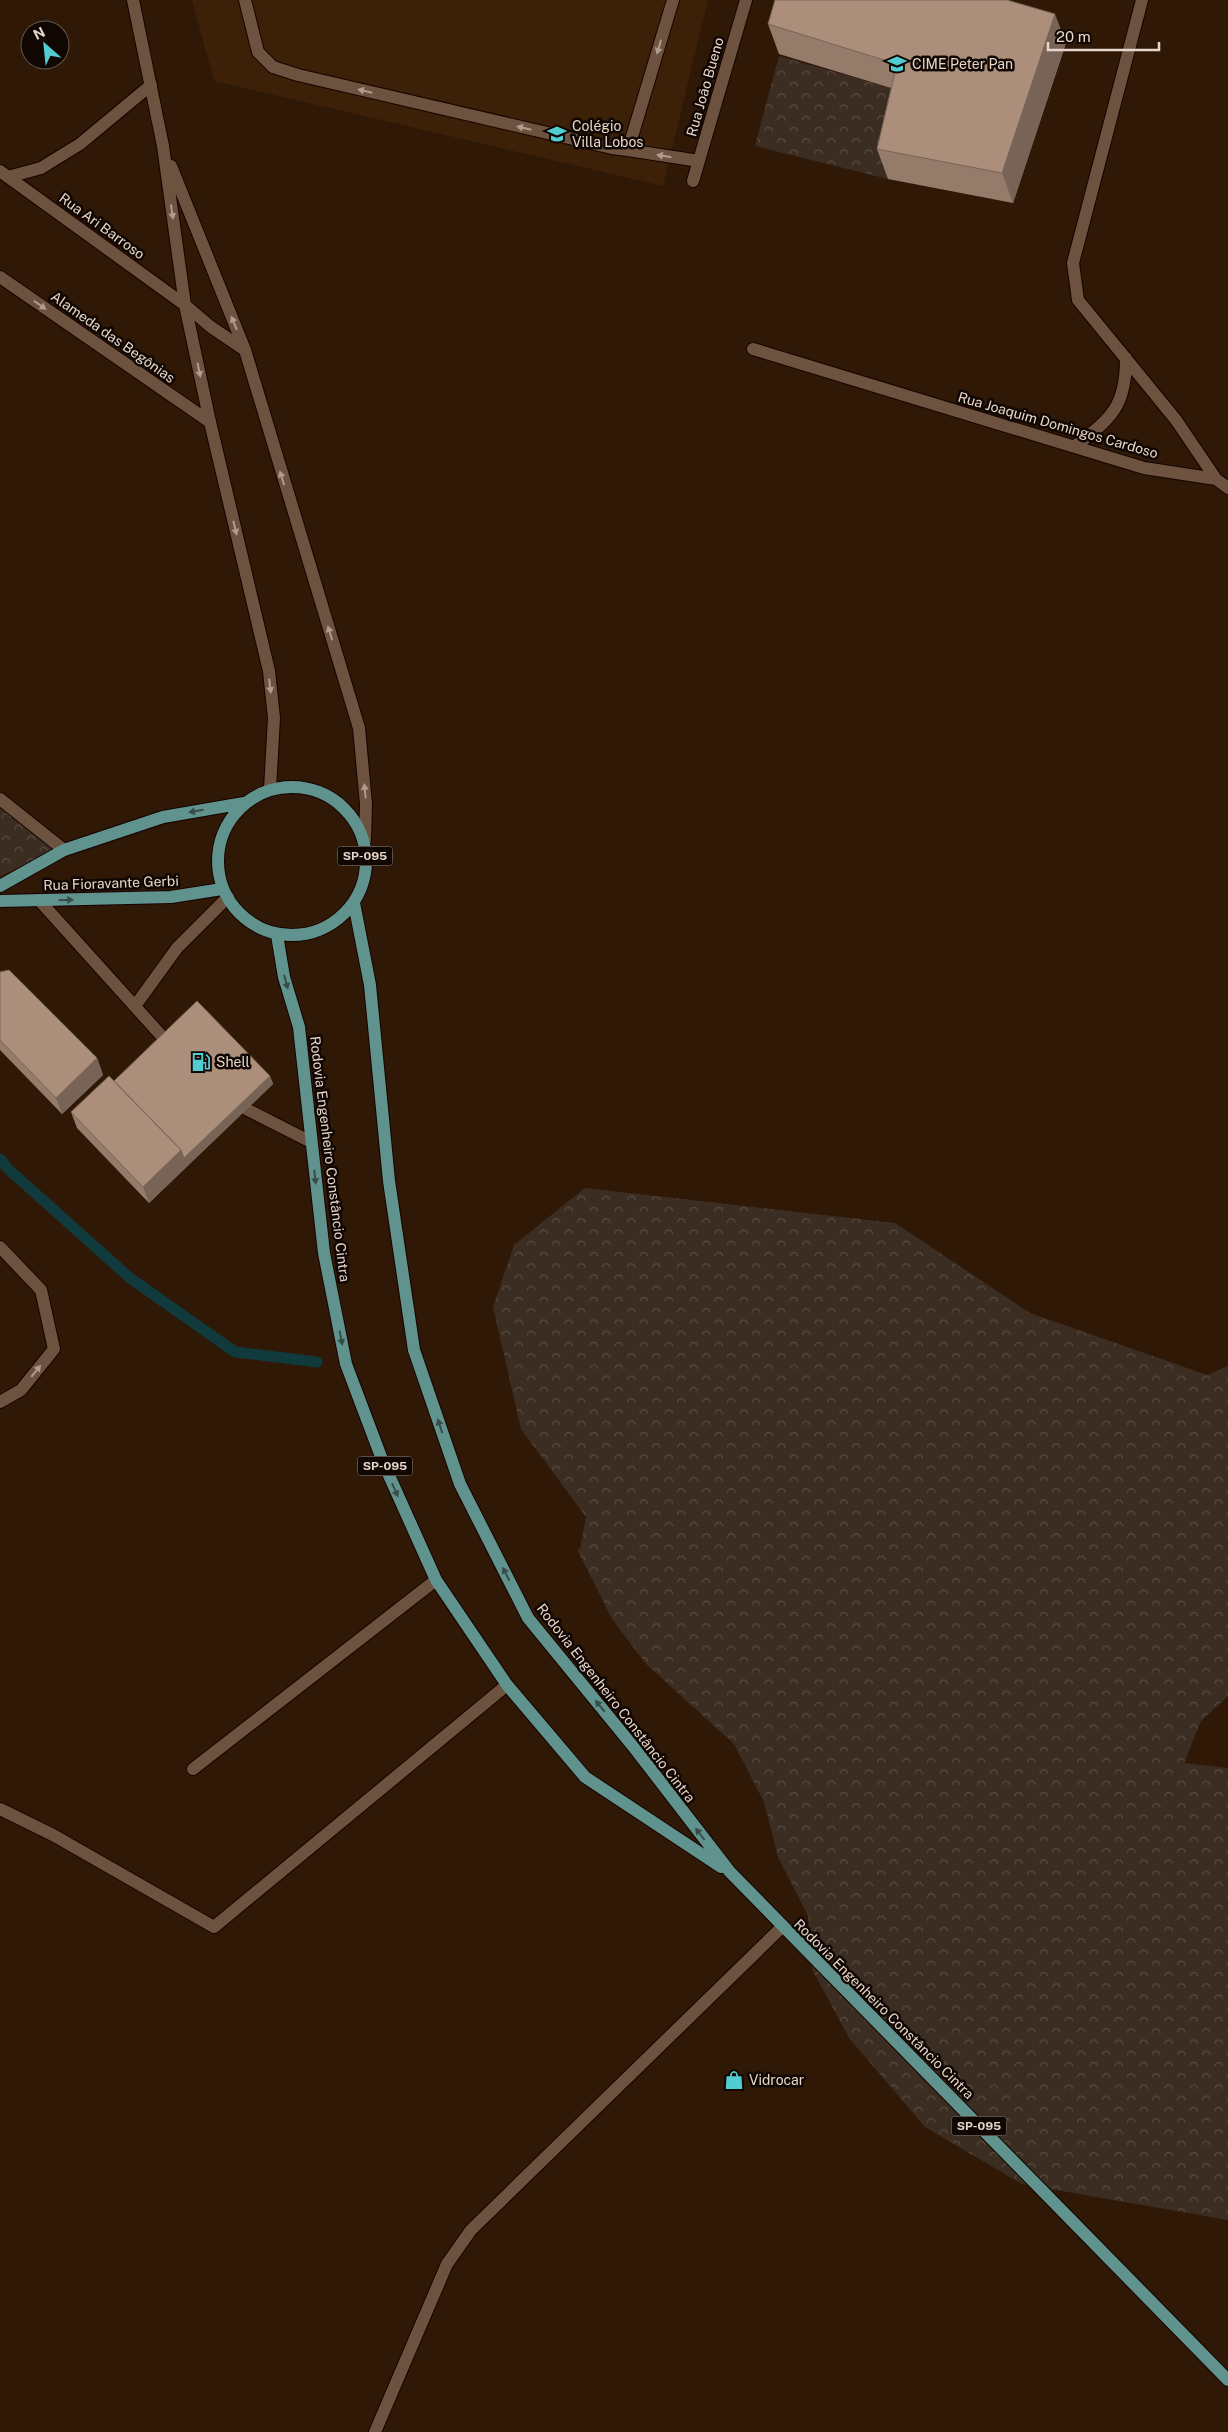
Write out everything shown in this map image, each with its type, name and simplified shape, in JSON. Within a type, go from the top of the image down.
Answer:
[{"type":"main road","name":"SP-095","points":[[310,787],[345,806],[365,840],[366,877],[354,903],[333,924],[306,935],[277,935],[244,918],[225,893],[217,866],[219,842],[229,820],[244,803],[270,789],[310,787]]},
{"type":"main road","name":"Rua Fioravante Gerbi","points":[[0,886],[64,850],[163,817],[244,803]]},
{"type":"main road","name":"Rua Fioravante Gerbi","points":[[0,901],[171,898],[225,893]]},
{"type":"main road","name":"Rodovia Engenheiro Constâncio Cintra","points":[[354,903],[370,985],[389,1181],[414,1350],[460,1484],[528,1618],[636,1750],[730,1872],[1228,2380]]},
{"type":"main road","name":"Rodovia Engenheiro Constâncio Cintra","points":[[277,935],[284,977],[299,1027],[324,1253],[346,1364],[383,1462],[436,1580],[507,1685],[585,1777],[730,1872]]},
{"type":"street","points":[[133,0],[163,146],[185,305],[210,422],[269,671],[274,718],[270,789]]},
{"type":"street","points":[[245,0],[258,52],[273,66],[355,88],[612,148],[699,161]]},
{"type":"street","points":[[628,150],[673,0]]},
{"type":"street","name":"Rua João Bueno","points":[[693,181],[746,0]]},
{"type":"street","points":[[1142,0],[1073,263],[1078,300],[1176,420],[1216,479],[1228,488]]},
{"type":"street","points":[[4,174],[40,168],[80,144],[150,85]]},
{"type":"street","points":[[163,146],[245,350],[359,728],[366,804],[365,840]]},
{"type":"street","name":"Rua Ari Barroso","points":[[4,174],[185,305],[211,328],[245,350]]},
{"type":"street","name":"Alameda das Begônias","points":[[0,277],[210,422]]},
{"type":"street","name":"Rua Joaquim Domingos Cardoso","points":[[754,349],[1144,468],[1216,479]]},
{"type":"street","points":[[1075,446],[1103,425],[1120,402],[1126,382],[1126,358]]},
{"type":"street","points":[[0,798],[64,850]]},
{"type":"street","points":[[135,1006],[177,948],[225,893]]},
{"type":"street","points":[[39,900],[167,1042]]},
{"type":"street","points":[[246,1109],[311,1142]]},
{"type":"street","points":[[0,1247],[41,1290],[54,1349],[21,1390],[0,1402]]},
{"type":"street","points":[[193,1769],[436,1580]]},
{"type":"street","points":[[0,1809],[53,1835],[214,1927],[507,1685]]},
{"type":"street","points":[[376,2432],[448,2264],[471,2230],[782,1927]]},
{"type":"shaded area","name":"Colégio Villa Lobos","points":[[192,0],[708,0],[663,186],[214,81]]},
{"type":"green space","points":[[779,56],[908,93],[888,179],[755,146]]},
{"type":"green space","points":[[0,801],[61,850],[0,876]]},
{"type":"green space","points":[[585,1188],[895,1223],[1030,1313],[1207,1375],[1228,1366],[1228,1696],[1201,1721],[1184,1763],[1228,1768],[1228,2220],[1022,2184],[925,2127],[849,2038],[812,1969],[808,1916],[778,1857],[764,1802],[734,1744],[646,1664],[612,1619],[577,1549],[580,1549],[586,1517],[521,1429],[493,1307],[514,1245]]},
{"type":"building","points":[[775,0],[1007,0],[1055,14],[1002,173],[877,149],[897,64],[768,24]]},
{"type":"building","points":[[9,970],[97,1058],[56,1098],[0,1040],[0,972]]},
{"type":"building","points":[[197,1001],[270,1076],[184,1158],[181,1150],[114,1081]]},
{"type":"building","points":[[109,1076],[181,1150],[143,1187],[71,1112]]},
{"type":"waterway","points":[[0,1159],[7,1168],[130,1278],[235,1352],[317,1362]]},
{"type":"place","name":"CIME Peter Pan","points":[[897,64]]},
{"type":"place","name":"Colégio Villa Lobos","points":[[557,134]]},
{"type":"place","name":"Shell","points":[[201,1062]]},
{"type":"place","name":"Vidrocar","points":[[734,2080]]}]
